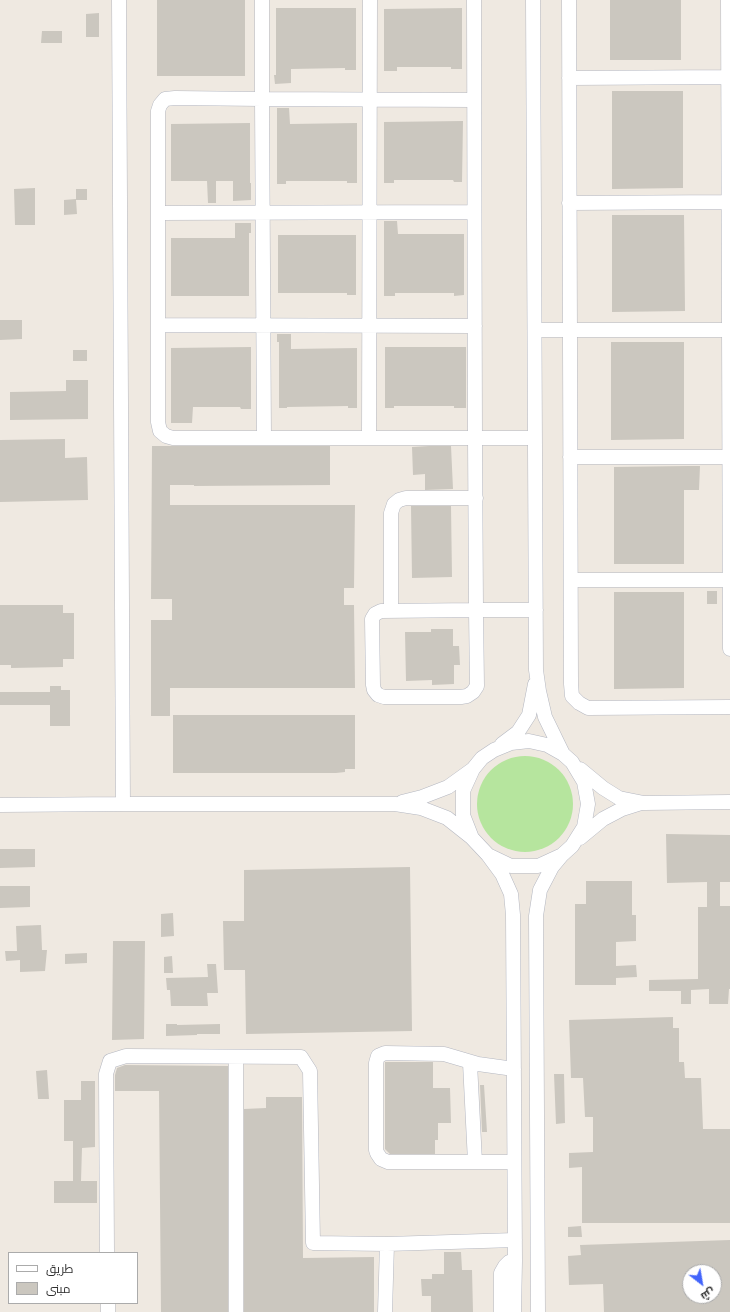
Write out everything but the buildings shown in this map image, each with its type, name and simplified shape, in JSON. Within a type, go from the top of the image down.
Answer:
[{"type":"street","points":[[119,0],[123,804]]},
{"type":"street","points":[[262,0],[264,438]]},
{"type":"street","points":[[369,438],[370,0]]},
{"type":"street","points":[[474,0],[476,438],[476,498],[476,610],[476,686],[473,692],[467,696],[461,697],[384,697],[374,690],[372,619],[375,614],[381,611],[392,610],[476,610],[536,610]]},
{"type":"street","points":[[472,838],[463,815],[463,791],[473,769],[482,758],[518,732],[529,715],[534,693],[536,670],[533,0]]},
{"type":"street","points":[[569,0],[572,696],[579,703],[588,708],[730,707]]},
{"type":"street","points":[[728,0],[730,649]]},
{"type":"street","points":[[569,78],[729,77]]},
{"type":"street","points":[[474,100],[174,98],[165,100],[158,111],[158,422],[160,431],[166,436],[173,438],[535,438]]},
{"type":"street","points":[[569,203],[729,202]]},
{"type":"street","points":[[158,212],[474,212]]},
{"type":"street","points":[[158,325],[264,324],[475,326]]},
{"type":"street","points":[[535,330],[730,330]]},
{"type":"street","points":[[570,457],[730,457]]},
{"type":"street","points":[[392,610],[391,513],[394,504],[399,500],[406,498],[476,498]]},
{"type":"street","points":[[571,580],[730,580]]},
{"type":"street","points":[[488,855],[511,866],[538,866],[567,851],[584,827],[588,804],[584,782],[568,758],[545,717],[536,670]]},
{"type":"street","points":[[494,750],[511,743],[529,741],[547,745],[568,758],[589,778],[619,798],[644,803],[730,802]]},
{"type":"street","points":[[395,804],[422,797],[448,786],[473,769]]},
{"type":"street","points":[[538,1312],[536,916],[540,890],[552,867],[567,851],[603,819],[622,809],[644,803]]},
{"type":"street","points":[[0,805],[395,804],[421,808],[448,818],[472,838],[488,855],[502,874],[511,894],[513,914],[514,1312]]},
{"type":"street","points":[[514,1068],[486,1066],[444,1054],[385,1053],[378,1056],[376,1063],[376,1150],[379,1157],[388,1162],[514,1162]]},
{"type":"street","points":[[107,1252],[106,1074],[110,1061],[126,1056],[301,1057],[310,1071],[313,1243],[387,1244],[515,1240]]},
{"type":"street","points":[[236,1057],[236,1312]]},
{"type":"street","points":[[470,1062],[475,1162]]},
{"type":"street","points":[[385,1312],[387,1244]]},
{"type":"street","points":[[501,1312],[501,1273],[509,1262],[515,1261]]},
{"type":"green space","points":[[516,756],[534,756],[544,759],[552,764],[565,777],[570,785],[573,795],[573,813],[570,823],[559,838],[552,844],[544,849],[534,852],[516,852],[506,849],[498,844],[485,831],[480,823],[477,813],[477,795],[480,785],[485,777],[498,764],[506,759]]}]
